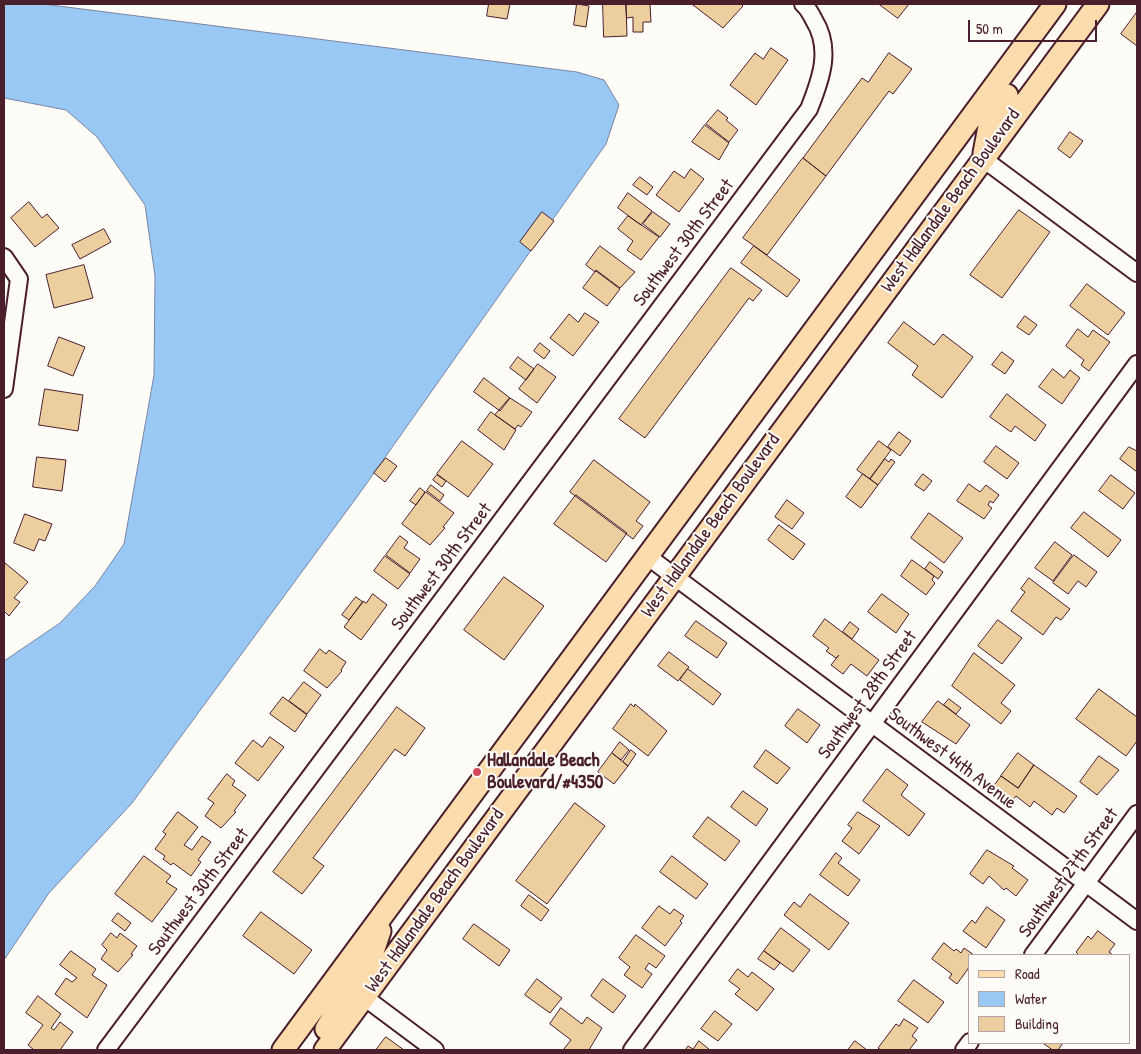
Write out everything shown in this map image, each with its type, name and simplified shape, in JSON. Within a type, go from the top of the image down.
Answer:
[{"type":"main road","name":"West Hallandale Beach Boulevard","points":[[283,1050],[1055,4]]},
{"type":"main road","points":[[982,158],[991,116],[1061,20],[1066,4]]},
{"type":"main road","name":"West Hallandale Beach Boulevard","points":[[325,1050],[982,158],[1098,4]]},
{"type":"main road","points":[[881,295],[886,265],[952,176],[953,143]]},
{"type":"main road","points":[[364,998],[364,978],[373,947],[391,903]]},
{"type":"main road","points":[[313,1050],[343,1000],[352,956]]},
{"type":"street","name":"Southwest 30th Street","points":[[106,1050],[809,108],[821,78],[825,51],[820,30],[803,4]]},
{"type":"street","points":[[982,158],[1137,273]]},
{"type":"street","points":[[4,257],[19,280],[4,389]]},
{"type":"street","name":"Southwest 28th Street","points":[[632,1050],[1137,364]]},
{"type":"street","name":"Southwest 44th Avenue","points":[[647,556],[1137,922]]},
{"type":"street","name":"Southwest 27th Street","points":[[1034,954],[1137,814]]},
{"type":"street","points":[[364,998],[435,1050]]},
{"type":"water","points":[[4,4],[43,4],[577,72],[604,80],[619,105],[606,144],[362,490],[132,803],[49,893],[4,960],[4,661],[60,623],[95,586],[124,544],[154,375],[155,276],[145,205],[97,137],[66,110],[4,98]]},
{"type":"building","points":[[489,4],[510,4],[507,19],[487,16]]},
{"type":"building","points":[[577,4],[589,6],[586,27],[574,25]]},
{"type":"building","points":[[603,4],[626,4],[627,36],[604,37]]},
{"type":"building","points":[[626,4],[650,4],[651,22],[643,22],[643,32],[633,32],[633,17],[627,18]]},
{"type":"building","points":[[694,4],[741,4],[743,6],[723,28]]},
{"type":"building","points":[[879,4],[909,4],[898,18]]},
{"type":"building","points":[[1137,12],[1137,46],[1121,34]]},
{"type":"building","points":[[771,48],[788,60],[756,105],[730,85],[755,53],[763,59]]},
{"type":"building","points":[[889,53],[912,69],[893,94],[889,91],[826,176],[803,158],[862,78],[868,82]]},
{"type":"building","points":[[718,110],[738,130],[729,142],[706,124]]},
{"type":"building","points":[[705,125],[729,143],[719,160],[692,142]]},
{"type":"building","points":[[1070,132],[1083,141],[1070,158],[1058,149]]},
{"type":"building","points":[[803,158],[826,176],[767,255],[743,238]]},
{"type":"building","points":[[691,169],[704,179],[679,212],[656,195],[674,171],[684,178]]},
{"type":"building","points":[[640,177],[653,187],[647,195],[633,185]]},
{"type":"building","points":[[628,193],[652,211],[641,225],[618,208]]},
{"type":"building","points":[[29,202],[42,218],[47,214],[59,228],[35,247],[11,218]]},
{"type":"building","points":[[1019,210],[1050,232],[1002,298],[970,275]]},
{"type":"building","points":[[542,212],[554,221],[531,251],[520,242]]},
{"type":"building","points":[[653,212],[670,224],[660,237],[643,224]]},
{"type":"building","points":[[628,216],[659,237],[641,260],[627,250],[633,241],[618,229]]},
{"type":"building","points":[[104,229],[111,242],[80,259],[72,245]]},
{"type":"building","points":[[600,246],[635,272],[620,288],[586,265]]},
{"type":"building","points":[[754,246],[800,280],[787,297],[741,263]]},
{"type":"building","points":[[84,265],[93,298],[54,308],[46,275]]},
{"type":"building","points":[[731,268],[762,290],[753,301],[749,298],[645,438],[619,419]]},
{"type":"building","points":[[596,271],[620,289],[607,306],[583,288]]},
{"type":"building","points":[[1087,284],[1125,313],[1108,335],[1070,306]]},
{"type":"building","points":[[585,313],[599,322],[573,356],[550,338],[569,314],[578,322]]},
{"type":"building","points":[[1025,316],[1037,325],[1029,335],[1017,327]]},
{"type":"building","points":[[904,322],[934,345],[943,334],[973,357],[942,398],[912,375],[918,366],[888,343]]},
{"type":"building","points":[[1078,329],[1088,337],[1093,330],[1110,342],[1089,371],[1081,365],[1084,360],[1066,346]]},
{"type":"building","points":[[59,337],[85,347],[73,376],[48,366]]},
{"type":"building","points":[[540,343],[550,351],[544,359],[534,351]]},
{"type":"building","points":[[1002,352],[1014,361],[1005,374],[992,365]]},
{"type":"building","points":[[518,357],[534,369],[526,380],[510,368]]},
{"type":"building","points":[[538,364],[556,377],[537,403],[519,389]]},
{"type":"building","points":[[1053,369],[1064,378],[1070,370],[1080,378],[1062,404],[1039,387]]},
{"type":"building","points":[[484,378],[510,398],[500,411],[474,392]]},
{"type":"building","points":[[45,389],[83,395],[78,431],[39,425]]},
{"type":"building","points":[[1007,394],[1046,425],[1035,441],[1015,426],[1011,432],[990,417]]},
{"type":"building","points":[[510,398],[532,412],[521,427],[518,425],[515,429],[495,415]]},
{"type":"building","points":[[491,412],[516,430],[504,450],[478,430]]},
{"type":"building","points":[[899,432],[911,441],[900,456],[888,447]]},
{"type":"building","points":[[462,441],[493,464],[468,497],[437,474]]},
{"type":"building","points":[[879,441],[891,450],[870,479],[857,470]]},
{"type":"building","points":[[996,446],[1019,463],[1007,479],[984,462]]},
{"type":"building","points":[[1129,447],[1137,451],[1137,472],[1120,459]]},
{"type":"building","points":[[37,457],[66,460],[62,491],[33,487]]},
{"type":"building","points":[[386,458],[397,466],[385,482],[374,473]]},
{"type":"building","points":[[885,459],[889,462],[891,459],[895,462],[878,485],[870,479]]},
{"type":"building","points":[[594,460],[650,502],[636,521],[643,526],[633,539],[570,492]]},
{"type":"building","points":[[863,474],[878,485],[861,508],[846,497]]},
{"type":"building","points":[[923,474],[932,481],[924,491],[915,485]]},
{"type":"building","points":[[437,475],[446,481],[442,487],[433,480]]},
{"type":"building","points":[[1111,475],[1135,493],[1123,509],[1099,491]]},
{"type":"building","points":[[969,484],[980,492],[986,485],[999,495],[993,503],[990,501],[988,505],[992,508],[984,519],[957,501]]},
{"type":"building","points":[[431,485],[444,495],[440,501],[427,491]]},
{"type":"building","points":[[420,488],[425,492],[416,505],[410,501]]},
{"type":"building","points":[[426,492],[454,513],[443,527],[445,528],[430,545],[402,524]]},
{"type":"building","points":[[576,495],[627,533],[606,562],[554,524]]},
{"type":"building","points":[[787,500],[804,513],[792,529],[775,517]]},
{"type":"building","points":[[1084,512],[1121,540],[1108,557],[1071,528]]},
{"type":"building","points":[[929,513],[963,538],[944,563],[911,538]]},
{"type":"building","points":[[25,514],[52,524],[45,541],[39,539],[34,551],[14,543]]},
{"type":"building","points":[[779,525],[805,544],[793,560],[768,540]]},
{"type":"building","points":[[400,536],[408,542],[404,548],[420,559],[410,573],[386,555]]},
{"type":"building","points":[[1055,542],[1072,555],[1053,581],[1035,568]]},
{"type":"building","points":[[1074,555],[1097,572],[1086,587],[1078,581],[1068,594],[1053,583]]},
{"type":"building","points":[[385,556],[410,574],[398,589],[374,571]]},
{"type":"building","points":[[912,560],[934,576],[932,580],[935,583],[926,595],[901,576]]},
{"type":"building","points":[[930,562],[943,572],[938,579],[925,569]]},
{"type":"building","points":[[5,563],[28,582],[14,598],[20,602],[9,616],[4,611]]},
{"type":"building","points":[[504,577],[544,606],[504,660],[464,630]]},
{"type":"building","points":[[1029,578],[1070,609],[1061,620],[1056,617],[1043,635],[1011,611],[1025,592],[1021,589]]},
{"type":"building","points":[[373,594],[387,605],[361,640],[344,627],[363,601],[366,603]]},
{"type":"building","points":[[882,594],[909,614],[896,633],[868,612]]},
{"type":"building","points":[[356,597],[363,602],[349,620],[342,615]]},
{"type":"building","points":[[825,619],[879,660],[867,676],[851,664],[843,674],[831,665],[839,655],[836,658],[826,651],[829,648],[813,636]]},
{"type":"building","points":[[998,620],[1022,638],[1002,664],[978,646]]},
{"type":"building","points":[[696,621],[727,643],[717,658],[685,636]]},
{"type":"building","points":[[850,622],[859,629],[852,639],[843,632]]},
{"type":"building","points":[[320,649],[326,654],[329,650],[346,662],[342,671],[327,688],[304,671]]},
{"type":"building","points":[[669,652],[689,667],[678,681],[658,666]]},
{"type":"building","points":[[974,653],[1015,685],[1001,703],[1011,711],[1001,724],[952,686]]},
{"type":"building","points":[[688,669],[721,694],[713,705],[680,680]]},
{"type":"building","points":[[304,682],[321,695],[307,714],[289,701]]},
{"type":"building","points":[[1099,689],[1137,717],[1137,741],[1126,756],[1076,719]]},
{"type":"building","points":[[283,697],[307,715],[295,732],[270,714]]},
{"type":"building","points":[[949,699],[961,708],[956,714],[944,705]]},
{"type":"building","points":[[938,701],[970,725],[956,744],[922,722]]},
{"type":"building","points":[[631,704],[634,707],[635,704],[667,731],[648,756],[613,729]]},
{"type":"building","points":[[397,707],[425,728],[405,756],[395,749],[313,858],[324,866],[302,894],[273,872]]},
{"type":"building","points":[[798,709],[820,725],[807,743],[785,726]]},
{"type":"building","points":[[270,737],[284,747],[258,781],[235,763],[253,740],[262,747]]},
{"type":"building","points":[[620,742],[629,750],[621,760],[612,753]]},
{"type":"building","points":[[631,750],[636,754],[628,766],[623,762]]},
{"type":"building","points":[[766,750],[790,768],[777,784],[754,767]]},
{"type":"building","points":[[612,753],[628,766],[614,784],[598,772]]},
{"type":"building","points":[[1018,753],[1034,765],[1018,788],[1001,776]]},
{"type":"building","points":[[1099,756],[1119,770],[1097,795],[1080,782]]},
{"type":"building","points":[[1034,765],[1077,796],[1064,813],[1057,808],[1052,815],[1034,801],[1030,807],[1016,796],[1011,802],[992,788],[1001,776],[1018,788]]},
{"type":"building","points":[[887,769],[908,785],[901,795],[925,814],[909,836],[863,801]]},
{"type":"building","points":[[227,774],[235,781],[232,785],[246,795],[234,811],[236,812],[221,828],[205,816],[214,803],[208,799]]},
{"type":"building","points":[[743,791],[768,809],[756,826],[731,807]]},
{"type":"building","points":[[575,803],[605,826],[547,904],[516,881]]},
{"type":"building","points":[[178,812],[198,827],[184,845],[192,850],[202,836],[211,842],[198,860],[201,862],[191,876],[173,863],[171,865],[163,859],[165,856],[155,849],[166,834],[163,832]]},
{"type":"building","points":[[858,812],[880,826],[859,854],[842,841],[852,828],[848,825]]},
{"type":"building","points":[[708,817],[740,841],[725,861],[693,837]]},
{"type":"building","points":[[987,850],[1014,866],[1012,868],[1028,880],[1016,896],[1006,888],[1004,890],[989,876],[983,884],[970,874]]},
{"type":"building","points":[[836,853],[842,858],[838,863],[860,880],[848,896],[820,875]]},
{"type":"building","points":[[144,856],[171,876],[166,882],[177,889],[152,922],[115,894]]},
{"type":"building","points":[[672,856],[708,884],[696,899],[660,872]]},
{"type":"building","points":[[810,894],[849,923],[829,950],[784,915],[794,902],[800,907]]},
{"type":"building","points":[[529,895],[549,910],[541,921],[521,906]]},
{"type":"building","points":[[659,906],[670,914],[674,909],[684,916],[680,921],[682,923],[665,946],[642,928]]},
{"type":"building","points":[[987,907],[1005,920],[986,948],[963,931],[972,920],[975,923]]},
{"type":"building","points":[[261,912],[312,950],[294,974],[243,936]]},
{"type":"building","points":[[118,913],[131,923],[125,931],[112,921]]},
{"type":"building","points":[[474,924],[510,950],[499,966],[463,939]]},
{"type":"building","points":[[781,928],[810,950],[793,972],[764,951]]},
{"type":"building","points":[[1098,931],[1115,944],[1109,952],[1112,954],[1078,954],[1076,952],[1088,936],[1091,939]]},
{"type":"building","points":[[111,933],[117,938],[120,933],[137,946],[131,954],[133,955],[118,972],[101,959],[107,950],[102,945]]},
{"type":"building","points":[[636,935],[665,956],[656,968],[649,963],[645,969],[652,974],[642,988],[624,975],[630,967],[619,958]]},
{"type":"building","points":[[944,943],[954,951],[956,949],[961,953],[964,948],[973,954],[968,954],[968,969],[957,984],[949,978],[952,974],[932,959]]},
{"type":"building","points":[[71,951],[96,969],[92,975],[107,985],[87,1018],[55,994],[66,978],[72,982],[77,978],[60,965]]},
{"type":"building","points":[[764,951],[780,963],[774,970],[758,959]]},
{"type":"building","points":[[738,969],[748,977],[752,972],[774,989],[757,1011],[735,994],[740,989],[729,981]]},
{"type":"building","points":[[537,979],[562,998],[550,1013],[525,995]]},
{"type":"building","points":[[603,979],[626,996],[613,1013],[591,996]]},
{"type":"building","points":[[914,980],[944,1002],[928,1023],[898,1001]]},
{"type":"building","points":[[38,996],[61,1014],[51,1028],[54,1030],[60,1022],[73,1032],[60,1050],[34,1050],[28,1045],[43,1025],[26,1013]]},
{"type":"building","points":[[561,1008],[582,1024],[587,1017],[602,1028],[589,1050],[563,1050],[571,1040],[550,1024]]},
{"type":"building","points":[[715,1011],[732,1024],[718,1041],[701,1029]]},
{"type":"building","points":[[904,1019],[918,1028],[912,1036],[917,1040],[909,1050],[881,1050],[878,1048],[896,1024],[899,1026]]},
{"type":"building","points":[[386,1037],[404,1050],[376,1050]]},
{"type":"building","points":[[699,1041],[710,1050],[685,1050],[688,1046],[693,1049]]},
{"type":"building","points":[[855,1041],[867,1050],[848,1050]]},
{"type":"building","points":[[1044,1044],[1062,1044],[1058,1050],[1053,1050]]},
{"type":"place","name":"Hallandale Beach Boulevard/#4350","points":[[477,772]]}]
